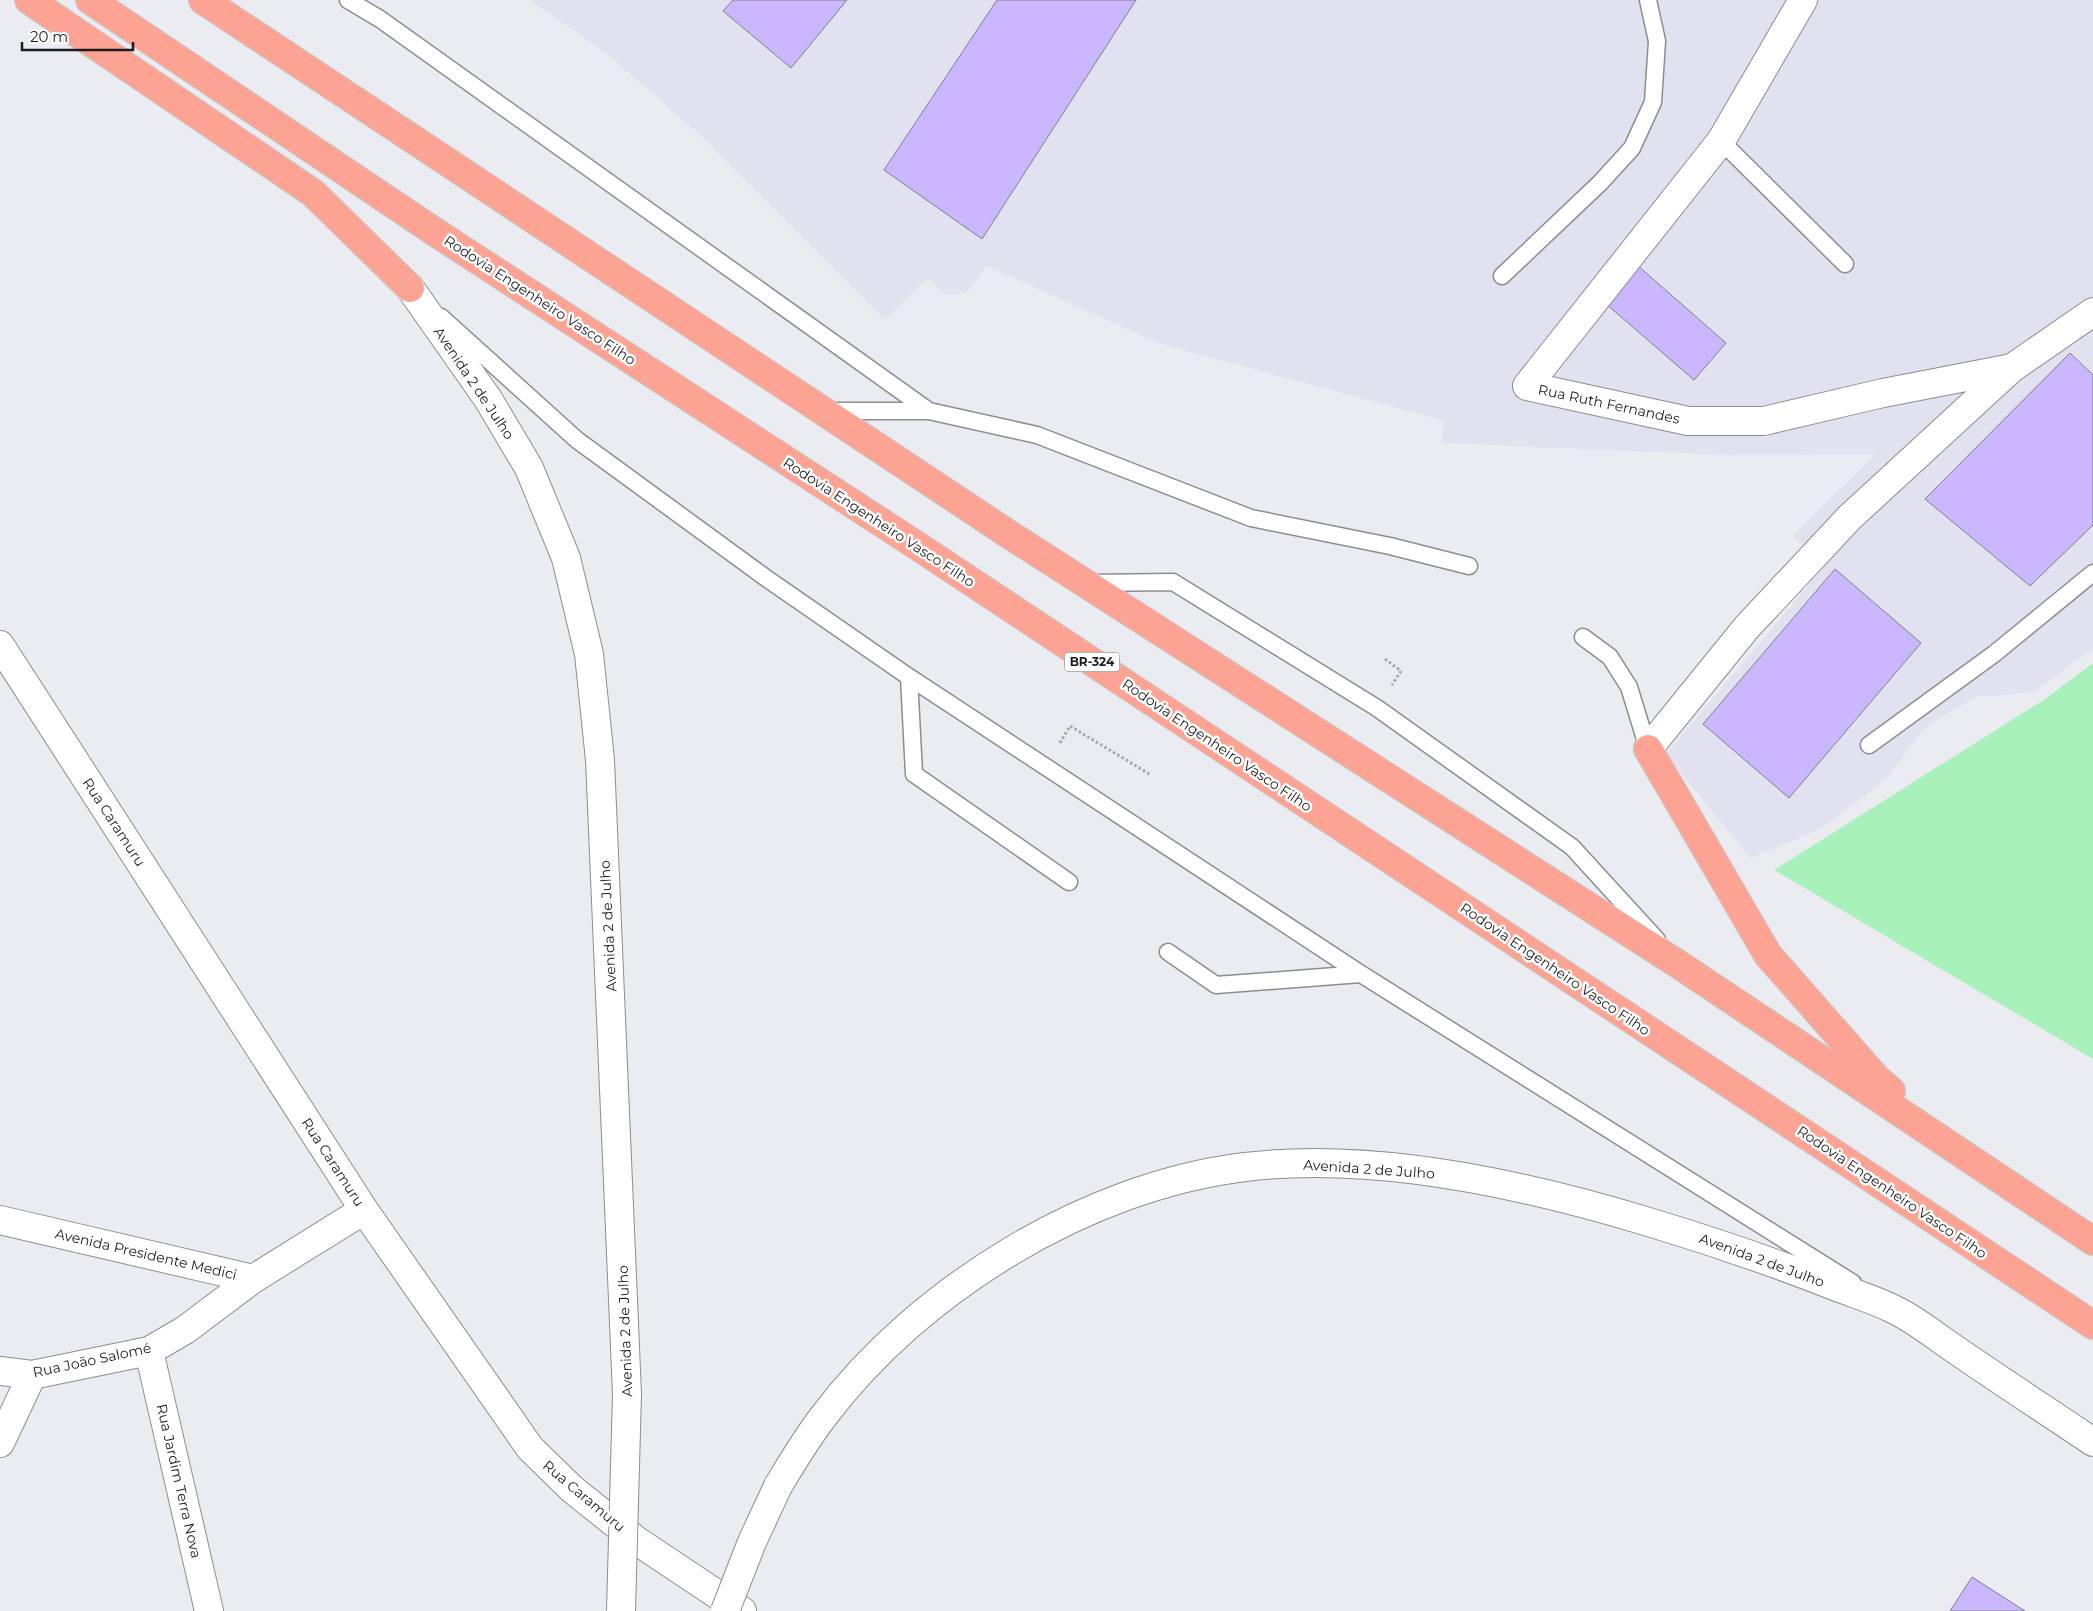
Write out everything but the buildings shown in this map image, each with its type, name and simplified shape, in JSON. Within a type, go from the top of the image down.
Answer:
[{"type":"highway","points":[[30,0],[312,193],[410,288]]},
{"type":"highway","name":"Rodovia Engenheiro Vasco Filho","points":[[90,0],[436,232],[916,545],[2093,1325]]},
{"type":"highway","points":[[203,0],[1085,583],[1678,964],[2093,1241]]},
{"type":"highway","points":[[1648,749],[1768,955],[1877,1079],[1974,1162]]},
{"type":"street","name":"Rua Ruth Fernandes","points":[[1803,0],[1721,141],[1527,386],[1688,421],[1764,421],[1883,393],[2012,368]]},
{"type":"street","name":"Avenida 2 de Julho","points":[[410,288],[488,398],[529,468],[566,558],[589,654],[600,760],[627,1394],[621,1611]]},
{"type":"street","name":"Rua Ruth Fernandes","points":[[1648,749],[1746,627],[1850,517],[2012,368],[2089,321]]},
{"type":"street","name":"Rua Caramuru","points":[[0,645],[364,1210],[530,1448],[572,1489],[637,1540],[742,1611]]},
{"type":"street","name":"Avenida 2 de Julho","points":[[725,1611],[752,1542],[778,1486],[823,1417],[879,1353],[942,1296],[1013,1251],[1085,1212],[1175,1179],[1246,1166],[1322,1163],[1414,1170],[1525,1189],[1608,1210],[1725,1245],[1896,1310],[2093,1442]]},
{"type":"street","name":"Avenida Presidente Medici","points":[[0,1220],[253,1279],[364,1210]]},
{"type":"street","name":"Rua João Salomé","points":[[0,1371],[32,1374],[149,1351],[185,1330],[253,1279]]},
{"type":"street","name":"Rua Jardim Terra Nova","points":[[149,1351],[210,1611]]},
{"type":"street","points":[[0,1444],[32,1374]]},
{"type":"lane","points":[[348,0],[388,25],[929,412]]},
{"type":"lane","points":[[1502,276],[1600,183],[1632,148],[1653,102],[1657,42],[1648,0]]},
{"type":"lane","points":[[1721,141],[1845,264]]},
{"type":"lane","points":[[410,288],[577,440],[766,578],[908,677],[1361,974],[1896,1310]]},
{"type":"lane","points":[[824,412],[929,412],[1037,435],[1251,518],[1390,546],[1469,566]]},
{"type":"lane","points":[[1869,745],[1994,654],[2093,573]]},
{"type":"lane","points":[[1085,583],[1173,582],[1377,708],[1572,847],[1678,964]]},
{"type":"lane","points":[[1583,637],[1610,657],[1629,687],[1648,749]]},
{"type":"lane","points":[[908,677],[914,774],[1069,882]]},
{"type":"lane","points":[[1168,952],[1216,985],[1361,974]]},
{"type":"path","points":[[1046,766],[1070,726],[1151,775]]},
{"type":"shaded area","points":[[530,0],[2093,0],[2093,648],[2034,692],[1976,697],[1926,726],[1887,778],[1821,829],[1750,858],[1666,754],[1824,567],[1793,536],[1876,454],[1729,455],[1442,443],[1443,420],[1161,344],[987,266],[965,294],[946,294],[928,278],[885,320],[706,140],[606,53]]},
{"type":"green space","points":[[2093,663],[2093,1059],[1774,870],[2045,699]]}]
